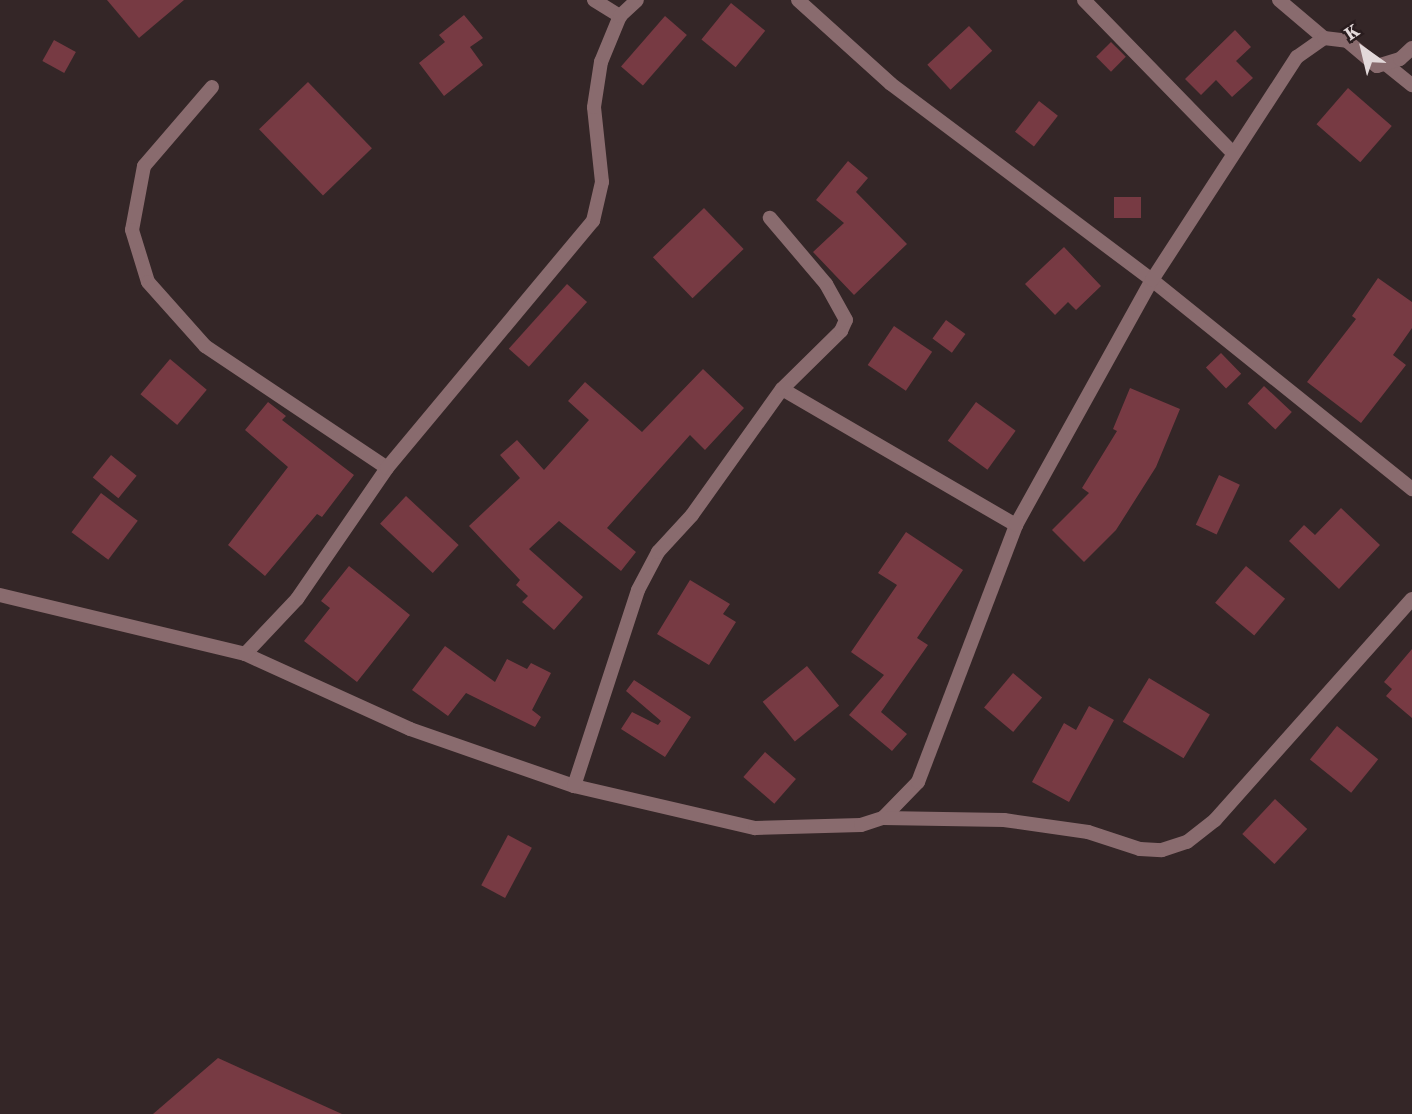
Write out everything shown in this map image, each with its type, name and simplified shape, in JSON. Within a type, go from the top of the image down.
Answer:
[{"type":"street","points":[[594,0],[620,16]]},
{"type":"street","points":[[245,654],[297,599],[387,468],[593,220],[602,182],[594,107],[601,62],[620,16],[637,0]]},
{"type":"street","points":[[798,0],[891,84],[1152,280],[1412,489]]},
{"type":"street","points":[[1084,0],[1232,152]]},
{"type":"street","points":[[1279,0],[1324,38],[1347,41],[1377,66],[1387,65],[1412,48]]},
{"type":"street","points":[[883,818],[918,782],[1016,526],[1152,280],[1232,152],[1297,57],[1324,38]]},
{"type":"street","points":[[1387,65],[1412,85]]},
{"type":"street","points":[[212,87],[144,166],[132,230],[148,282],[205,346],[387,468]]},
{"type":"street","points":[[574,786],[638,590],[659,552],[692,515],[782,389],[841,331],[846,320],[826,284],[770,218]]},
{"type":"street","points":[[782,389],[1016,526]]},
{"type":"street","points":[[0,596],[245,654],[410,729],[574,786],[755,828],[861,825],[883,818],[1004,820],[1088,832],[1140,849],[1163,850],[1187,842],[1215,820],[1412,598]]},
{"type":"building","points":[[107,0],[184,0],[139,38]]},
{"type":"building","points":[[731,3],[765,31],[736,67],[701,40]]},
{"type":"building","points":[[464,15],[483,38],[470,47],[483,65],[444,96],[419,63],[445,42],[439,35]]},
{"type":"building","points":[[665,16],[687,35],[643,86],[621,67]]},
{"type":"building","points":[[969,26],[992,51],[951,90],[927,65]]},
{"type":"building","points":[[1235,30],[1251,47],[1236,61],[1253,78],[1232,97],[1216,80],[1201,95],[1185,79]]},
{"type":"building","points":[[54,40],[76,52],[64,73],[42,61]]},
{"type":"building","points":[[1111,42],[1126,57],[1111,72],[1096,57]]},
{"type":"building","points":[[308,82],[372,148],[323,195],[259,129]]},
{"type":"building","points":[[1348,88],[1392,126],[1360,162],[1317,124]]},
{"type":"building","points":[[1039,101],[1058,116],[1034,147],[1015,132]]},
{"type":"building","points":[[848,161],[868,178],[856,192],[907,244],[854,295],[813,252],[844,223],[816,200]]},
{"type":"building","points":[[1114,197],[1141,197],[1141,218],[1114,218]]},
{"type":"building","points":[[704,208],[744,249],[693,298],[653,257]]},
{"type":"building","points":[[1064,247],[1101,286],[1076,310],[1068,302],[1055,315],[1025,284]]},
{"type":"building","points":[[1378,278],[1412,302],[1412,328],[1393,355],[1406,365],[1361,423],[1307,382],[1356,319],[1352,316]]},
{"type":"building","points":[[567,284],[587,302],[529,367],[509,349]]},
{"type":"building","points":[[946,320],[965,334],[952,353],[932,339]]},
{"type":"building","points":[[894,326],[932,352],[906,391],[868,365]]},
{"type":"building","points":[[1221,353],[1241,374],[1226,388],[1206,368]]},
{"type":"building","points":[[170,359],[207,390],[177,425],[140,394]]},
{"type":"building","points":[[703,369],[744,408],[705,450],[690,435],[607,528],[636,552],[621,571],[559,521],[529,549],[583,597],[554,630],[522,602],[528,596],[516,585],[520,580],[469,526],[520,478],[500,455],[517,440],[544,470],[589,420],[568,401],[585,382],[642,432]]},
{"type":"building","points":[[1264,386],[1292,412],[1275,429],[1248,404]]},
{"type":"building","points":[[1130,388],[1180,409],[1156,467],[1116,530],[1084,562],[1052,530],[1089,493],[1082,488],[1117,431],[1113,429]]},
{"type":"building","points":[[268,402],[286,416],[282,420],[354,475],[322,517],[317,514],[265,576],[228,545],[288,467],[245,430]]},
{"type":"building","points":[[976,402],[1016,431],[987,470],[948,441]]},
{"type":"building","points":[[111,455],[137,476],[118,498],[93,478]]},
{"type":"building","points":[[1219,475],[1240,485],[1217,535],[1196,525]]},
{"type":"building","points":[[101,493],[138,521],[108,560],[72,532]]},
{"type":"building","points":[[406,496],[459,545],[433,573],[380,524]]},
{"type":"building","points":[[1341,508],[1380,545],[1339,589],[1289,541],[1304,525],[1315,535]]},
{"type":"building","points":[[906,532],[963,570],[917,638],[928,645],[881,712],[907,734],[892,751],[849,715],[884,675],[851,652],[897,585],[878,573]]},
{"type":"building","points":[[349,566],[410,615],[357,682],[304,641],[330,608],[321,601]]},
{"type":"building","points":[[1246,566],[1285,599],[1254,636],[1215,603]]},
{"type":"building","points":[[690,580],[730,604],[723,614],[736,622],[709,665],[657,634]]},
{"type":"building","points":[[445,646],[495,682],[507,659],[527,669],[531,663],[551,673],[532,710],[541,717],[535,727],[466,693],[448,716],[412,690]]},
{"type":"building","points":[[1412,649],[1412,718],[1386,696],[1392,689],[1384,682]]},
{"type":"building","points":[[807,666],[839,706],[795,742],[763,702]]},
{"type":"building","points":[[1013,673],[1042,697],[1013,732],[984,707]]},
{"type":"building","points":[[1149,678],[1210,715],[1184,758],[1123,722]]},
{"type":"building","points":[[634,680],[691,717],[665,757],[621,729],[632,712],[658,725],[661,721],[626,691]]},
{"type":"building","points":[[1089,706],[1114,720],[1069,802],[1032,782],[1064,723],[1076,730]]},
{"type":"building","points":[[1337,726],[1378,759],[1351,793],[1310,759]]},
{"type":"building","points":[[765,752],[796,779],[774,804],[743,777]]},
{"type":"building","points":[[1275,799],[1307,829],[1274,864],[1242,834]]},
{"type":"building","points":[[508,835],[532,848],[505,898],[481,885]]},
{"type":"building","points":[[218,1058],[342,1114],[153,1114]]}]
